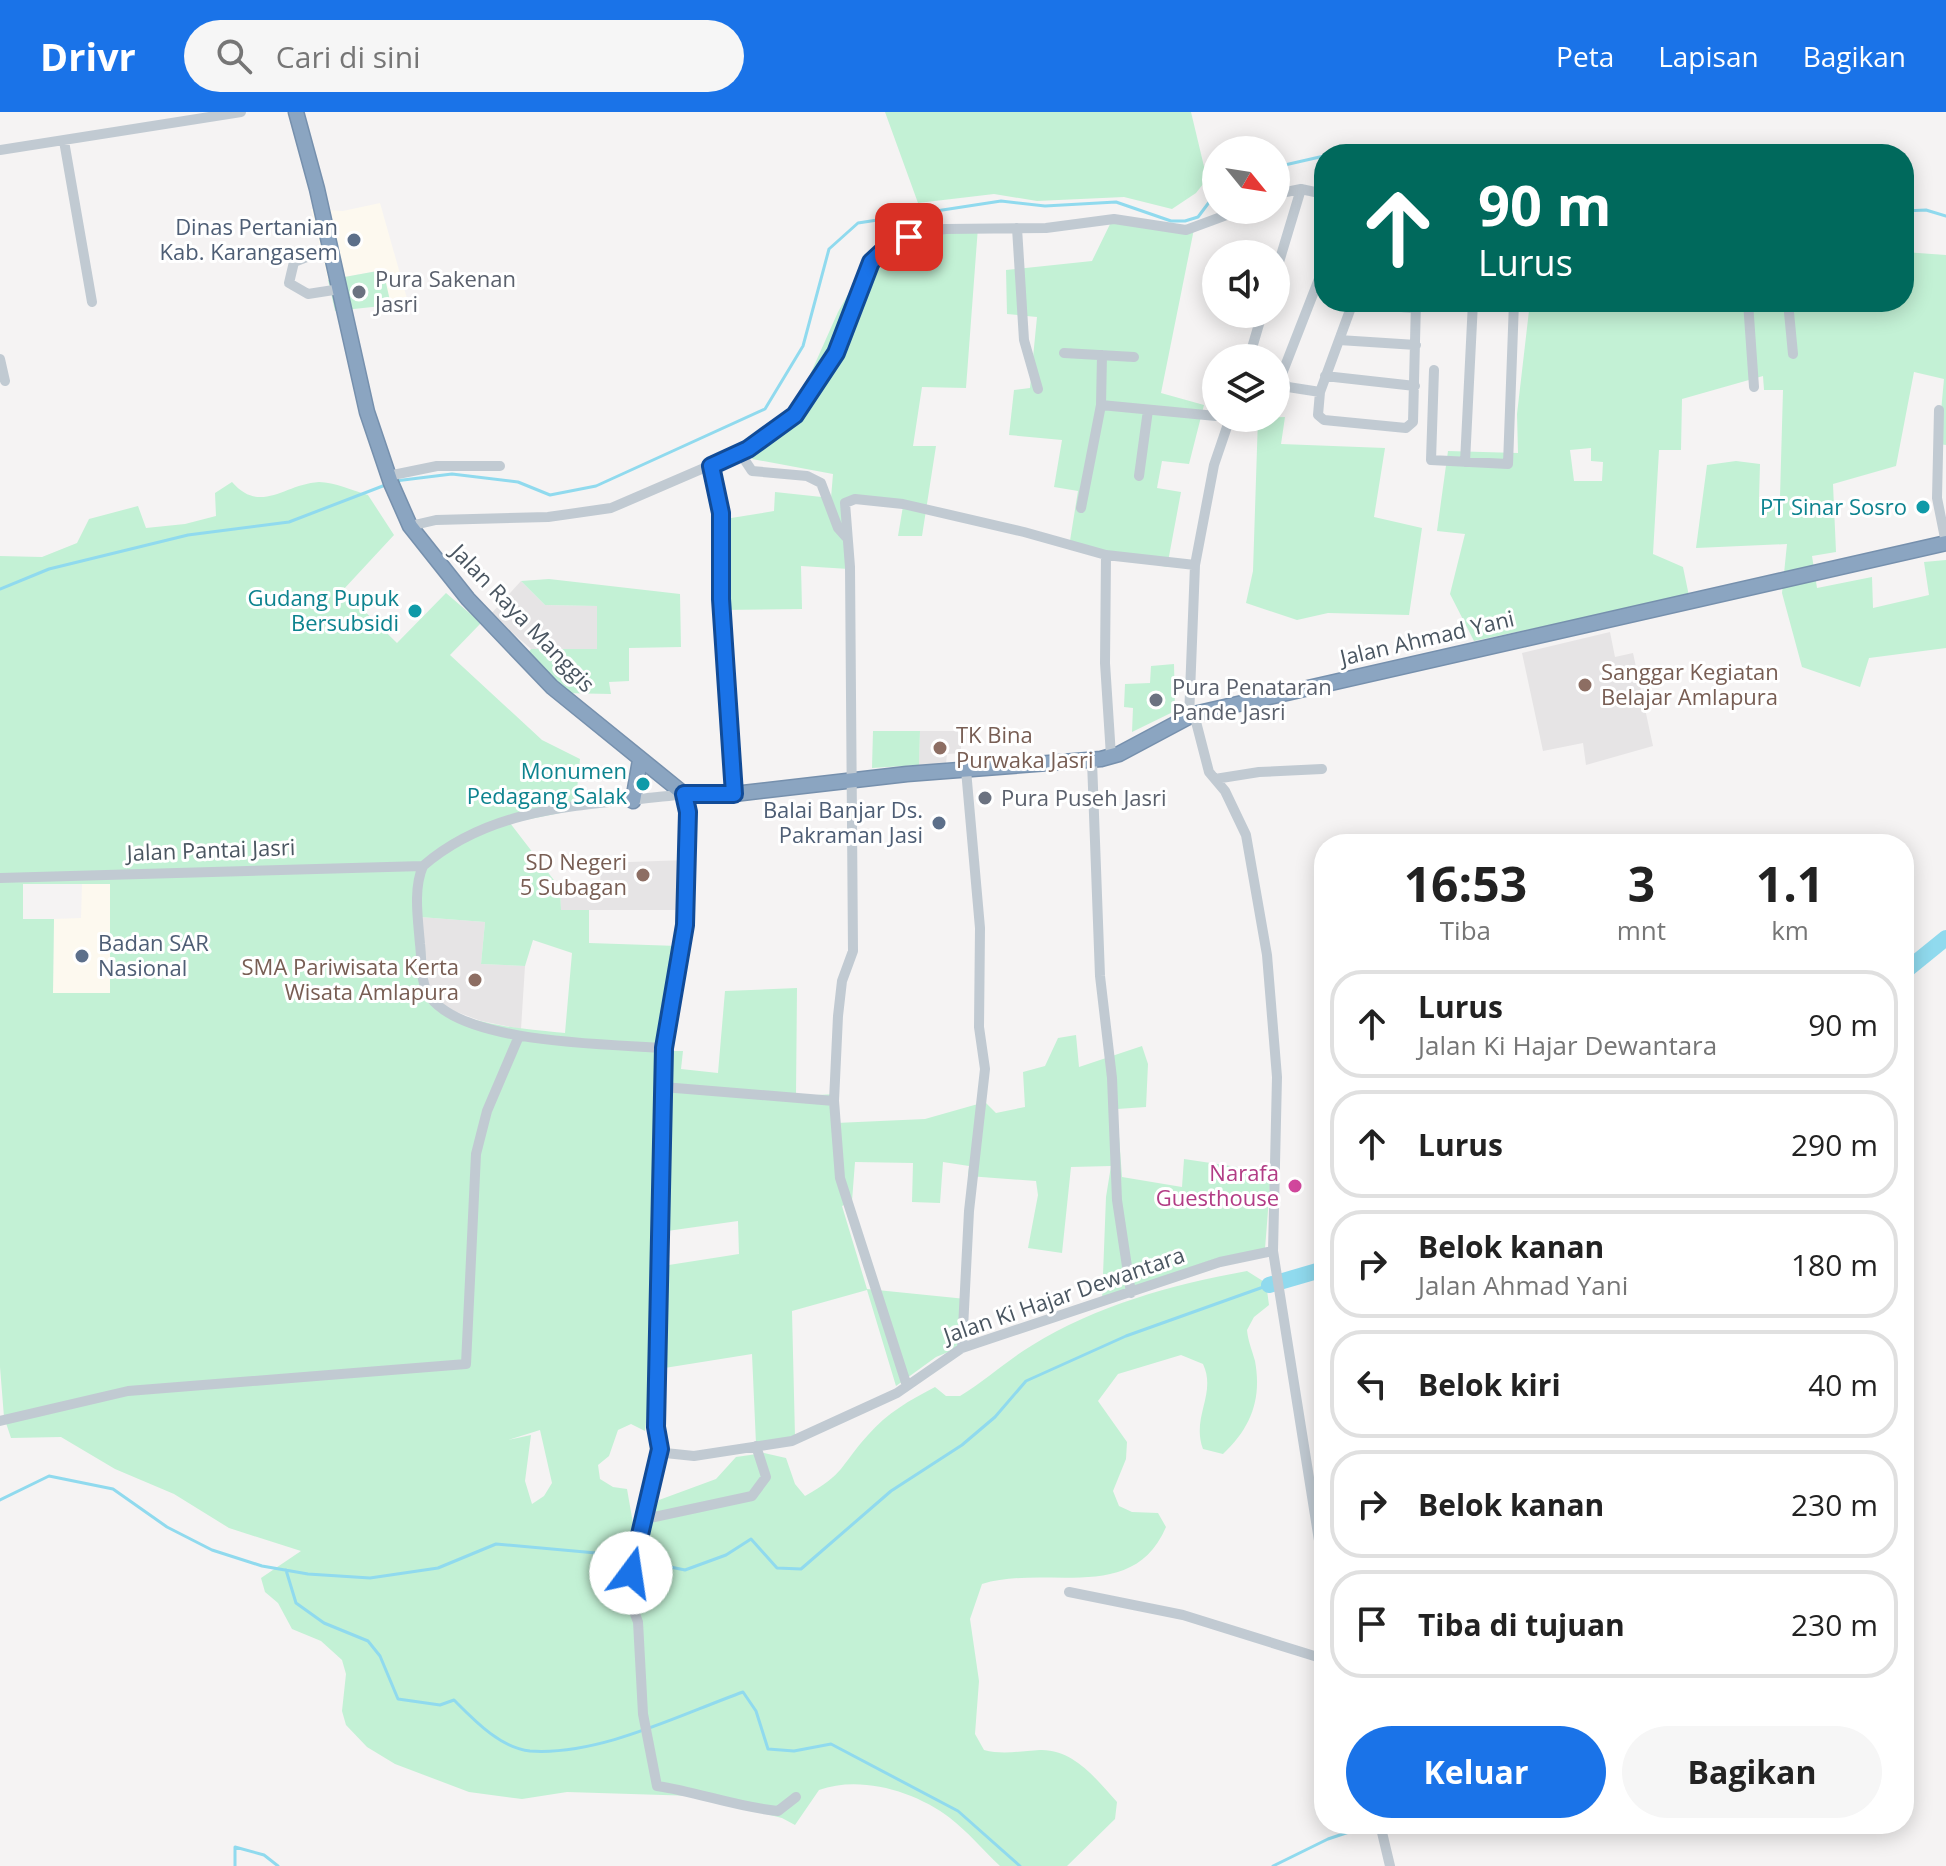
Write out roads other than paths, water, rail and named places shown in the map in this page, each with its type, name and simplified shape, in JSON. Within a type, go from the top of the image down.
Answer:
[{"type":"highway","name":"Jalan Raya Manggis","points":[[296,112],[367,412],[401,510],[410,526],[468,599],[552,687],[684,794]]},
{"type":"highway","name":"Jalan Ahmad Yani","points":[[684,794],[734,794],[966,770],[1092,761],[1111,756],[1192,716],[1946,543]]},
{"type":"highway","points":[[633,801],[640,760]]},
{"type":"street","points":[[0,150],[241,112]]},
{"type":"street","points":[[64,141],[92,302]]},
{"type":"street","points":[[1290,191],[1301,189],[1314,192]]},
{"type":"street","points":[[1286,240],[1301,189]]},
{"type":"street","points":[[410,526],[436,520],[548,517],[611,508],[740,453],[776,432],[813,392],[836,353],[863,280],[877,256],[909,237],[945,229],[1017,228],[1114,219],[1186,230],[1202,224]]},
{"type":"street","points":[[1017,228],[1024,340],[1038,389]]},
{"type":"street","points":[[330,248],[294,262],[289,283],[308,294],[340,289]]},
{"type":"street","points":[[1314,292],[1280,379],[1288,387],[1320,392]]},
{"type":"street","points":[[1350,312],[1320,392],[1318,415],[1324,420],[1410,427],[1415,386],[1416,312]]},
{"type":"street","points":[[1465,462],[1472,312]]},
{"type":"street","points":[[1434,370],[1431,460],[1508,464],[1514,312]]},
{"type":"street","points":[[1749,312],[1754,387]]},
{"type":"street","points":[[1789,312],[1793,354]]},
{"type":"street","points":[[1339,340],[1416,345]]},
{"type":"street","points":[[1064,353],[1134,357]]},
{"type":"street","points":[[1081,508],[1101,405],[1102,355]]},
{"type":"street","points":[[0,359],[5,381]]},
{"type":"street","points":[[1325,376],[1415,386]]},
{"type":"street","points":[[1101,405],[1202,415]]},
{"type":"street","points":[[1139,476],[1148,410]]},
{"type":"street","points":[[1939,410],[1937,498],[1946,543]]},
{"type":"street","points":[[1225,432],[1214,465],[1195,565],[1192,716],[1209,772],[1246,835],[1267,955],[1277,1077],[1273,1251],[1314,1507]]},
{"type":"street","points":[[740,453],[751,470],[807,476],[821,483],[838,528],[846,537]]},
{"type":"street","points":[[389,478],[437,466],[500,466]]},
{"type":"street","points":[[711,466],[721,513],[721,599],[734,794]]},
{"type":"street","points":[[907,1386],[840,1178],[834,1101],[840,990],[853,951],[850,567],[845,503],[848,499],[855,499],[903,504],[1034,534],[1106,555],[1195,565]]},
{"type":"street","points":[[1106,555],[1105,663],[1111,756]]},
{"type":"street","points":[[1092,761],[1099,968],[1108,1031],[1114,1170],[1131,1293]]},
{"type":"street","points":[[1215,779],[1259,772],[1322,769]]},
{"type":"street","points":[[962,1348],[969,1211],[985,1069],[979,1027],[980,928],[966,770]]},
{"type":"street","points":[[664,1048],[519,1036],[472,1024],[431,998],[426,988],[418,921],[419,877],[423,866],[461,840],[516,818],[574,803],[633,801],[684,794],[688,812],[685,925],[664,1048],[656,1427],[660,1449],[631,1573],[629,1598],[638,1622],[643,1714],[657,1786],[688,1791],[742,1807],[778,1811],[796,1797]]},
{"type":"street","name":"Jalan Pantai Jasri","points":[[0,878],[423,866]]},
{"type":"street","points":[[0,1421],[128,1391],[466,1364],[476,1154],[487,1111],[519,1036]]},
{"type":"street","points":[[663,1087],[834,1101]]},
{"type":"street","name":"Jalan Ki Hajar Dewantara","points":[[660,1449],[671,1455],[685,1456],[805,1437],[907,1386],[962,1348],[1220,1262],[1273,1251]]},
{"type":"street","points":[[645,1519],[752,1496],[766,1477],[756,1446]]},
{"type":"street","points":[[1069,1592],[1183,1615],[1314,1656]]},
{"type":"street","points":[[1382,1834],[1390,1866]]},
{"type":"waterway","points":[[1290,164],[1314,158]]},
{"type":"waterway","points":[[395,481],[452,474],[518,482],[550,495],[596,486],[765,409],[803,346],[829,249],[858,223],[1001,201],[1045,206],[1116,202],[1171,221],[1185,221],[1198,217],[1202,212]]},
{"type":"waterway","points":[[1914,211],[1926,210],[1946,216]]},
{"type":"waterway","points":[[0,589],[49,569],[188,535],[289,522],[388,484]]},
{"type":"waterway","points":[[1914,964],[1946,938]]},
{"type":"waterway","points":[[1269,1285],[1314,1272]]},
{"type":"waterway","points":[[0,1500],[49,1476],[113,1489],[167,1527],[212,1550],[262,1566],[308,1574],[370,1578],[438,1568],[496,1544],[607,1554],[685,1570],[726,1555],[751,1539],[777,1568],[801,1569],[891,1491],[962,1445],[995,1417],[1026,1381],[1126,1336],[1269,1285]]},
{"type":"waterway","points":[[286,1570],[296,1603],[324,1623],[368,1641],[380,1656],[398,1699],[440,1705],[454,1700],[488,1732],[519,1749],[556,1751],[611,1741],[743,1692],[756,1711],[768,1749],[794,1751],[831,1744],[958,1811],[1020,1866]]},
{"type":"waterway","points":[[1273,1866],[1343,1834]]},
{"type":"waterway","points":[[235,1866],[235,1847],[264,1855],[278,1866]]},
{"type":"place","name":"Dinas Pertanian Kab. Karangasem","points":[[354,240]]},
{"type":"place","name":"Pura Sakenan Jasri","points":[[359,292]]},
{"type":"place","name":"PT Sinar Sosro","points":[[1923,507]]},
{"type":"place","name":"Gudang Pupuk Bersubsidi","points":[[415,611]]},
{"type":"place","name":"Sanggar Kegiatan Belajar Amlapura","points":[[1585,685]]},
{"type":"place","name":"Pura Penataran Pande Jasri","points":[[1156,700]]},
{"type":"place","name":"TK Bina Purwaka Jasri","points":[[940,748]]},
{"type":"place","name":"Monumen Pedagang Salak","points":[[643,784]]},
{"type":"place","name":"Pura Puseh Jasri","points":[[985,798]]},
{"type":"place","name":"Balai Banjar Ds. Pakraman Jasi","points":[[939,823]]},
{"type":"place","name":"SD Negeri 5 Subagan","points":[[643,875]]},
{"type":"place","name":"Badan SAR Nasional","points":[[82,956]]},
{"type":"place","name":"SMA Pariwisata Kerta Wisata Amlapura","points":[[475,980]]},
{"type":"place","name":"Narafa Guesthouse","points":[[1295,1186]]}]
